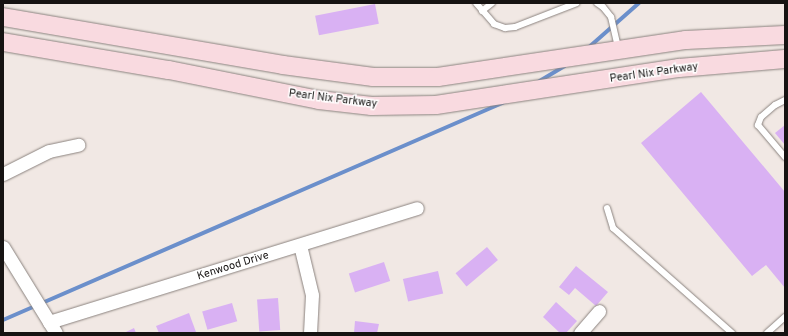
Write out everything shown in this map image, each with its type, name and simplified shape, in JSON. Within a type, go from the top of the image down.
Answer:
[{"type":"main road","points":[[3,17],[283,65],[373,78],[438,77],[686,40],[785,35]]},
{"type":"main road","name":"Pearl Nix Parkway","points":[[3,42],[169,70],[319,100],[372,106],[436,106],[679,68],[785,59]]},
{"type":"street","points":[[3,174],[49,151],[78,145]]},
{"type":"street","name":"Kenwood Drive","points":[[53,327],[417,208]]},
{"type":"street","points":[[300,245],[312,295],[310,333]]},
{"type":"street","points":[[3,247],[53,327]]},
{"type":"street","points":[[580,333],[599,311]]},
{"type":"lane","points":[[476,3],[494,24],[505,28],[515,27],[577,3]]},
{"type":"lane","points":[[482,11],[492,3]]},
{"type":"lane","points":[[597,3],[603,6],[611,17],[618,50]]},
{"type":"lane","points":[[785,100],[775,105],[761,117],[758,125],[785,157]]},
{"type":"lane","points":[[607,208],[613,228],[732,333]]},
{"type":"lane","points":[[767,333],[785,318]]},
{"type":"building","points":[[375,4],[379,24],[319,35],[315,16]]},
{"type":"building","points":[[701,92],[785,192],[785,288],[766,265],[752,276],[641,143]]},
{"type":"building","points":[[785,125],[785,145],[775,133]]},
{"type":"building","points":[[487,247],[498,260],[467,286],[456,273]]},
{"type":"building","points":[[384,262],[390,281],[355,292],[349,273]]},
{"type":"building","points":[[576,266],[608,292],[596,306],[575,288],[569,295],[559,287]]},
{"type":"building","points":[[438,271],[443,293],[408,302],[403,279]]},
{"type":"building","points":[[278,298],[280,330],[259,331],[257,299]]},
{"type":"building","points":[[556,302],[577,321],[566,333],[560,333],[543,317]]},
{"type":"building","points":[[232,303],[237,321],[207,330],[202,312]]},
{"type":"building","points":[[189,313],[196,332],[159,333],[156,326]]},
{"type":"building","points":[[355,321],[379,324],[377,333],[354,333]]},
{"type":"building","points":[[134,328],[136,333],[124,333]]},
{"type":"waterway","points":[[588,48],[639,3]]},
{"type":"waterway","points":[[538,82],[565,66]]},
{"type":"waterway","points":[[3,320],[507,101]]}]
